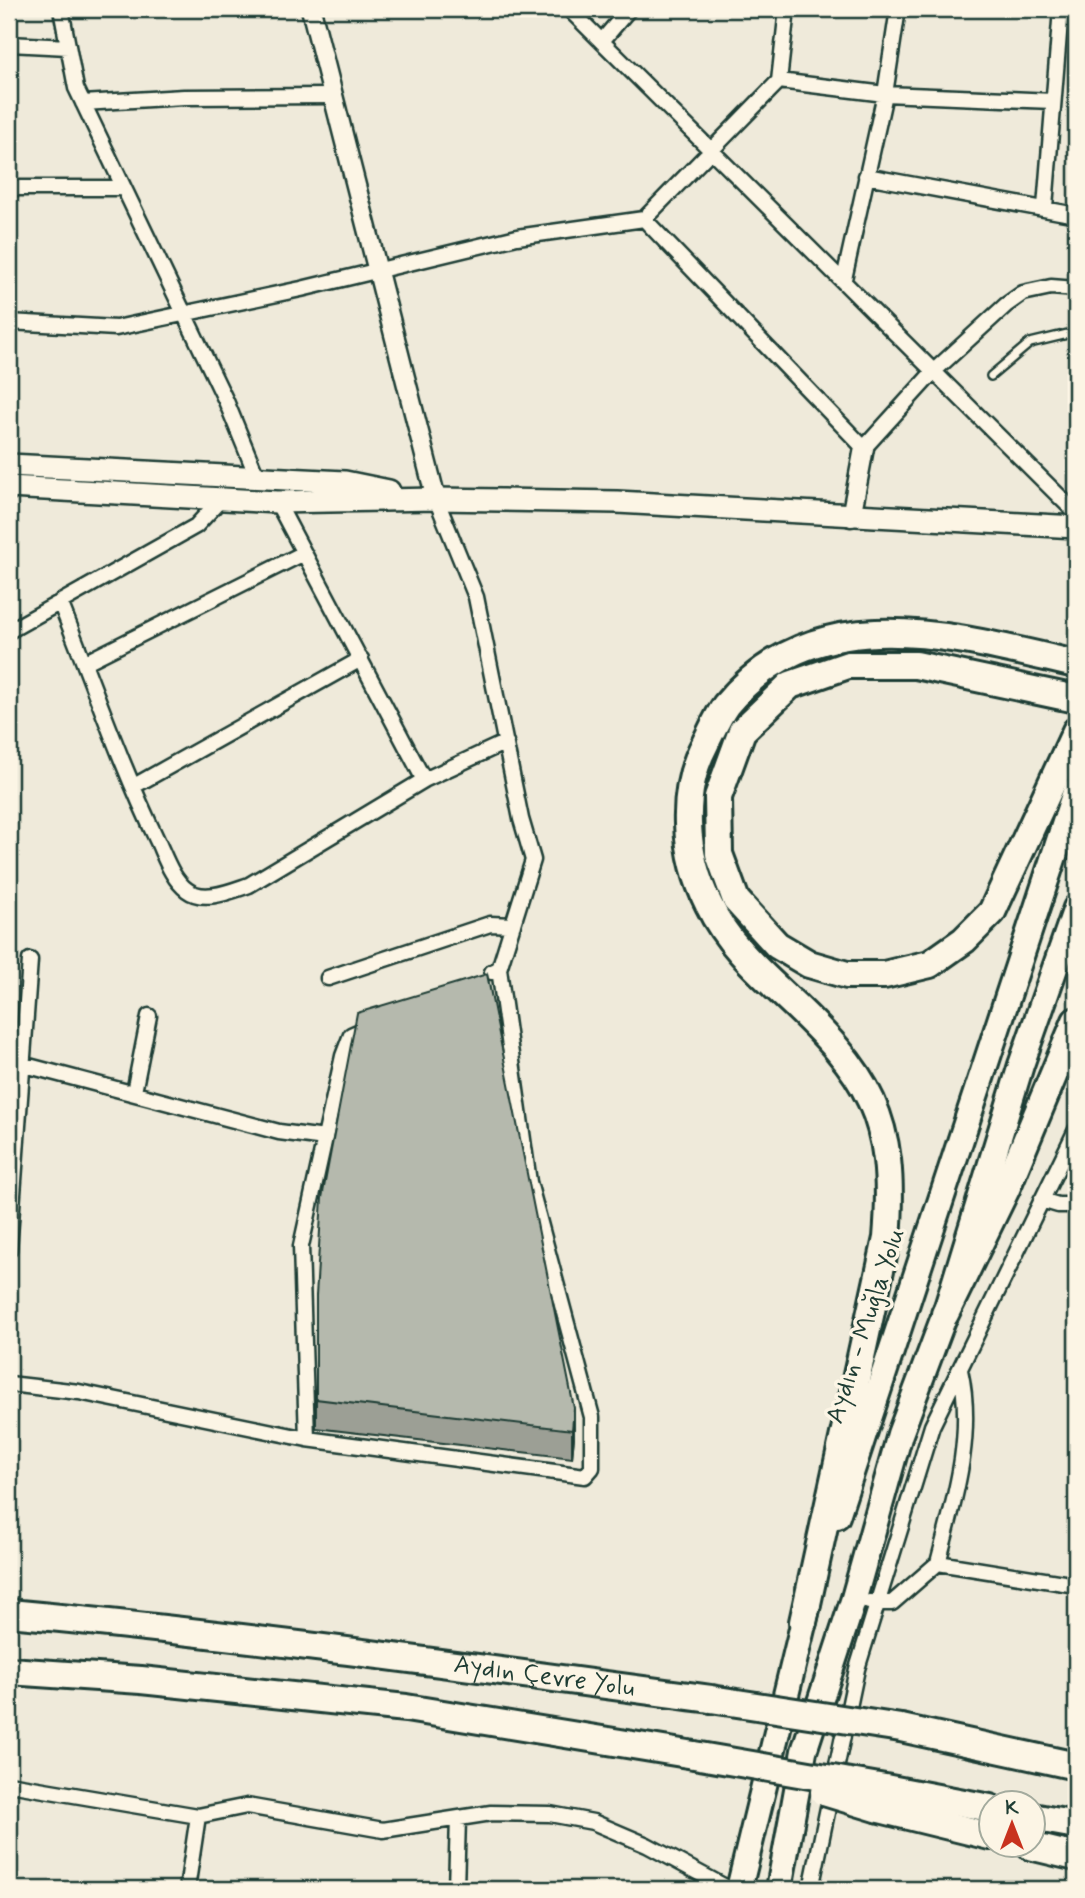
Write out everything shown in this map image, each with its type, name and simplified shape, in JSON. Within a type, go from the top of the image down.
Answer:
[{"type":"highway","points":[[803,1622],[887,1238],[891,1197],[888,1164],[883,1133],[872,1097],[850,1063],[818,1027],[750,963],[724,933],[709,906],[693,864],[688,842],[688,804],[700,753],[725,707],[762,670],[800,648],[842,635],[886,631],[1005,648],[1076,664]]},
{"type":"highway","points":[[1076,699],[916,665],[848,665],[790,685],[742,731],[718,797],[719,854],[736,900],[777,945],[809,964],[847,975],[884,975],[930,964],[964,940],[992,912],[1076,732]]},
{"type":"highway","name":"Aydın - Muğla Yolu","points":[[739,1889],[803,1622],[932,1219],[1076,789]]},
{"type":"highway","points":[[779,1889],[804,1751],[865,1601],[900,1434],[945,1314],[1021,1065],[1076,908]]},
{"type":"highway","points":[[945,1314],[1006,1189],[1076,1021]]},
{"type":"highway","name":"Aydın Çevre Yolu","points":[[9,1613],[277,1641],[711,1699],[946,1736],[1076,1766]]},
{"type":"highway","name":"Aydın Çevre Yolu","points":[[9,1671],[141,1680],[406,1707],[694,1755],[883,1799]]},
{"type":"highway","points":[[946,1736],[1076,1752]]},
{"type":"highway","points":[[883,1799],[976,1807]]},
{"type":"highway","points":[[883,1799],[976,1831]]},
{"type":"highway","points":[[1046,1819],[1076,1825]]},
{"type":"highway","points":[[1046,1850],[1076,1857]]},
{"type":"main road","points":[[9,465],[345,482],[436,499]]},
{"type":"main road","points":[[9,487],[277,502],[436,499],[617,502],[851,517],[1076,527]]},
{"type":"street","points":[[61,9],[76,88],[185,314],[258,479]]},
{"type":"street","points":[[9,1384],[79,1392],[307,1439],[585,1476],[592,1468],[592,1417],[529,1182],[499,969],[533,860],[521,819],[476,597],[436,499],[311,9]]},
{"type":"street","points":[[569,9],[844,279],[1076,513]]},
{"type":"street","points":[[601,41],[629,9]]},
{"type":"street","points":[[9,322],[116,328],[517,237],[644,219],[713,152],[779,81],[787,9]]},
{"type":"street","points":[[844,279],[885,94],[898,9]]},
{"type":"street","points":[[1045,207],[1061,9]]},
{"type":"street","points":[[9,44],[68,47]]},
{"type":"street","points":[[779,81],[885,94],[1053,101]]},
{"type":"street","points":[[83,103],[184,97],[333,96]]},
{"type":"street","points":[[866,176],[1045,207],[1076,215]]},
{"type":"street","points":[[9,188],[124,188]]},
{"type":"street","points":[[644,219],[864,447]]},
{"type":"street","points":[[851,517],[864,447],[934,372],[1023,293],[1051,287],[1076,289]]},
{"type":"street","points":[[9,631],[195,526],[222,498]]},
{"type":"street","points":[[277,502],[425,779]]},
{"type":"street","points":[[84,663],[304,553]]},
{"type":"street","points":[[60,602],[134,786],[176,880],[189,892],[218,895],[248,885],[425,779],[506,742]]},
{"type":"street","points":[[134,786],[361,659]]},
{"type":"street","points":[[328,978],[490,923],[513,925]]},
{"type":"street","points":[[9,1250],[25,1065],[30,960]]},
{"type":"street","points":[[474,982],[499,969]]},
{"type":"street","points":[[134,1092],[149,1016]]},
{"type":"street","points":[[307,1439],[301,1246],[343,1056],[351,1035],[382,1022]]},
{"type":"street","points":[[9,1055],[25,1065],[279,1132],[325,1138]]},
{"type":"street","points":[[811,1889],[857,1669],[865,1601],[932,1426],[1076,1130]]},
{"type":"street","points":[[1041,1200],[1058,1205],[1076,1205]]},
{"type":"street","points":[[865,1601],[892,1603],[938,1563],[959,1480],[966,1419],[960,1370]]},
{"type":"street","points":[[938,1563],[1076,1585]]},
{"type":"street","points":[[9,1784],[198,1816],[247,1806],[383,1830],[491,1813],[550,1814],[593,1822],[647,1844],[729,1889]]},
{"type":"street","points":[[187,1889],[198,1816]]},
{"type":"street","points":[[456,1889],[458,1818]]},
{"type":"lane","points":[[991,376],[1030,344],[1076,332]]},
{"type":"building","points":[[487,974],[574,1408],[572,1430],[316,1399],[316,1296],[322,1198],[357,1013]]}]
